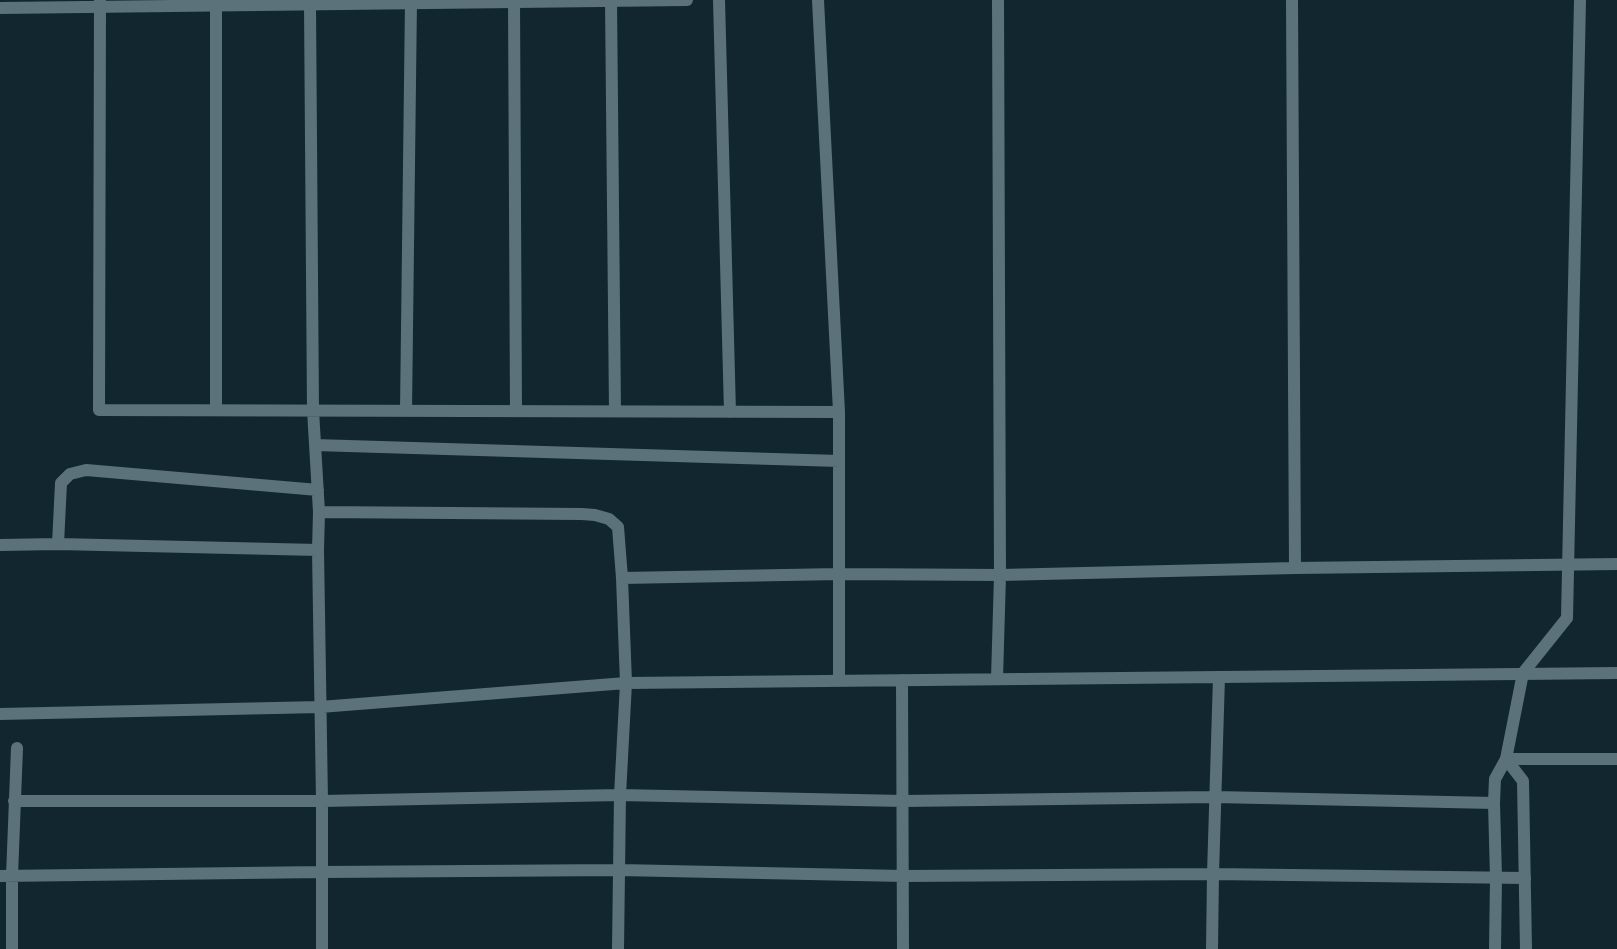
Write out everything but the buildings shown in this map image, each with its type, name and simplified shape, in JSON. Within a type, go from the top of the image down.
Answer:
[{"type":"street","points":[[611,0],[615,411]]},
{"type":"street","points":[[0,8],[100,4],[216,6],[411,2],[687,0]]},
{"type":"street","points":[[720,0],[730,412]]},
{"type":"street","points":[[818,0],[838,412],[839,680]]},
{"type":"street","points":[[997,679],[1000,575],[998,0]]},
{"type":"street","points":[[1292,0],[1295,568]]},
{"type":"street","points":[[1495,949],[1495,779],[1506,759],[1523,673],[1568,618],[1580,0]]},
{"type":"street","points":[[514,1],[516,411]]},
{"type":"street","points":[[406,411],[411,2]]},
{"type":"street","points":[[100,4],[99,410],[838,412]]},
{"type":"street","points":[[310,5],[313,410],[319,512],[318,550],[323,872],[322,949]]},
{"type":"street","points":[[216,6],[216,410]]},
{"type":"street","points":[[315,445],[839,462]]},
{"type":"street","points":[[58,544],[61,483],[70,474],[86,470],[318,490]]},
{"type":"street","points":[[319,512],[595,515],[609,519],[618,527],[622,578],[626,683],[620,795],[618,949]]},
{"type":"street","points":[[0,545],[58,544],[318,550]]},
{"type":"street","points":[[622,578],[839,574],[1000,575],[1295,568],[1617,564]]},
{"type":"street","points":[[0,714],[320,708],[626,683],[1617,673]]},
{"type":"street","points":[[1212,949],[1219,677]]},
{"type":"street","points":[[902,680],[903,949]]},
{"type":"street","points":[[12,949],[12,876],[16,748]]},
{"type":"street","points":[[1506,759],[1617,759]]},
{"type":"street","points":[[1506,759],[1523,781],[1526,949]]},
{"type":"street","points":[[14,801],[322,801],[620,795],[903,801],[1215,797],[1494,803]]},
{"type":"street","points":[[0,876],[620,870],[903,876],[1213,874],[1525,878]]}]
